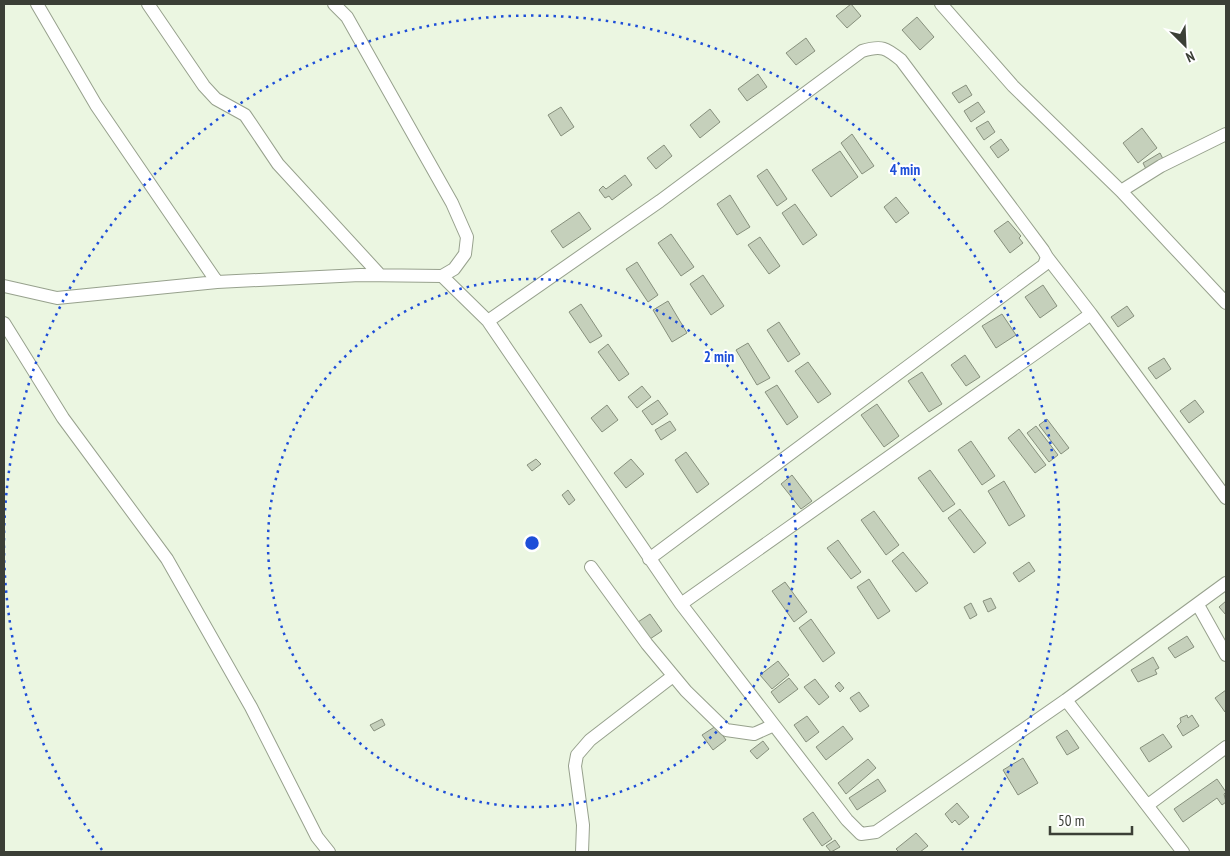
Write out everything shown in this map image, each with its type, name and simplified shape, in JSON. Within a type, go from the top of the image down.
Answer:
[{"type":"street","points":[[36,4],[96,104],[216,282]]},
{"type":"street","points":[[148,4],[204,86],[216,99],[244,115],[278,164],[380,275]]},
{"type":"street","points":[[4,286],[57,298],[216,282],[380,275],[442,276],[454,269],[465,254],[467,237],[452,204],[346,16],[334,4]]},
{"type":"street","points":[[941,4],[1013,86],[1121,191],[1226,303]]},
{"type":"street","points":[[488,321],[660,201],[862,51],[875,47],[886,49],[902,60],[1226,498]]},
{"type":"street","points":[[1121,191],[1161,166],[1226,134]]},
{"type":"street","points":[[649,559],[1044,265],[1047,257]]},
{"type":"street","points":[[442,276],[488,321],[681,604],[847,820],[861,834],[876,832],[1066,700],[1226,583]]},
{"type":"street","points":[[681,604],[1091,314]]},
{"type":"street","points":[[4,323],[63,418],[167,559],[251,707],[317,838],[329,852]]},
{"type":"street","points":[[591,567],[647,644],[673,676],[726,730],[754,734],[774,725]]},
{"type":"street","points":[[1198,605],[1226,655]]},
{"type":"street","points":[[582,852],[583,825],[575,766],[577,755],[590,740],[673,676]]},
{"type":"street","points":[[1066,700],[1183,852]]},
{"type":"street","points":[[1148,805],[1226,747]]},
{"type":"building","points":[[851,4],[861,16],[847,28],[836,16]]},
{"type":"building","points":[[917,17],[934,37],[920,50],[902,30]]},
{"type":"building","points":[[806,38],[815,51],[796,65],[786,53]]},
{"type":"building","points":[[758,74],[767,87],[747,101],[738,89]]},
{"type":"building","points":[[966,85],[972,95],[959,103],[952,93]]},
{"type":"building","points":[[978,102],[985,112],[971,122],[964,111]]},
{"type":"building","points":[[561,107],[574,127],[561,136],[548,115]]},
{"type":"building","points":[[710,109],[720,122],[700,138],[690,125]]},
{"type":"building","points":[[988,121],[995,132],[984,140],[976,128]]},
{"type":"building","points":[[1142,128],[1157,148],[1138,163],[1123,143]]},
{"type":"building","points":[[852,134],[874,166],[862,174],[841,143]]},
{"type":"building","points":[[1001,139],[1009,150],[998,158],[990,147]]},
{"type":"building","points":[[664,145],[672,156],[656,169],[647,158]]},
{"type":"building","points":[[840,151],[858,177],[831,197],[812,170]]},
{"type":"building","points":[[1160,153],[1163,159],[1146,169],[1143,163]]},
{"type":"building","points":[[767,169],[787,199],[777,206],[757,176]]},
{"type":"building","points":[[625,175],[632,185],[612,200],[609,196],[605,198],[599,190],[603,186],[606,189]]},
{"type":"building","points":[[730,195],[750,227],[737,235],[717,204]]},
{"type":"building","points":[[896,197],[909,213],[896,223],[884,207]]},
{"type":"building","points":[[795,204],[817,235],[803,245],[782,213]]},
{"type":"building","points":[[579,212],[591,229],[563,248],[551,231]]},
{"type":"building","points":[[1008,221],[1021,236],[1019,238],[1023,243],[1010,253],[994,231]]},
{"type":"building","points":[[671,234],[694,267],[681,276],[658,243]]},
{"type":"building","points":[[760,237],[780,266],[769,274],[748,245]]},
{"type":"building","points":[[637,262],[658,295],[648,302],[626,269]]},
{"type":"building","points":[[703,275],[724,306],[711,315],[690,284]]},
{"type":"building","points":[[1043,285],[1057,306],[1040,318],[1025,297]]},
{"type":"building","points":[[668,301],[687,333],[672,342],[653,310]]},
{"type":"building","points":[[581,304],[602,336],[590,343],[569,312]]},
{"type":"building","points":[[1127,306],[1134,316],[1118,327],[1111,317]]},
{"type":"building","points":[[1002,314],[1016,335],[996,348],[982,326]]},
{"type":"building","points":[[779,322],[800,354],[788,362],[767,330]]},
{"type":"building","points":[[748,343],[770,378],[757,385],[736,350]]},
{"type":"building","points":[[608,344],[629,374],[619,381],[598,352]]},
{"type":"building","points":[[965,355],[980,377],[966,386],[951,365]]},
{"type":"building","points":[[1164,358],[1171,369],[1156,379],[1148,368]]},
{"type":"building","points":[[808,362],[831,394],[818,403],[795,371]]},
{"type":"building","points":[[922,372],[942,404],[929,412],[908,381]]},
{"type":"building","points":[[777,385],[798,417],[787,425],[765,392]]},
{"type":"building","points":[[642,386],[651,397],[637,408],[628,397]]},
{"type":"building","points":[[658,400],[668,414],[652,425],[642,411]]},
{"type":"building","points":[[1195,400],[1204,412],[1189,423],[1180,411]]},
{"type":"building","points":[[877,404],[899,436],[884,447],[861,415]]},
{"type":"building","points":[[607,405],[618,420],[602,432],[591,418]]},
{"type":"building","points":[[1047,419],[1069,448],[1061,454],[1039,425]]},
{"type":"building","points":[[670,421],[676,430],[661,440],[655,430]]},
{"type":"building","points":[[1036,426],[1058,455],[1049,462],[1027,433]]},
{"type":"building","points":[[1019,429],[1046,465],[1035,473],[1008,438]]},
{"type":"building","points":[[971,441],[995,476],[982,485],[958,450]]},
{"type":"building","points":[[686,452],[709,484],[697,493],[675,460]]},
{"type":"building","points":[[536,459],[541,464],[532,471],[527,465]]},
{"type":"building","points":[[631,459],[644,474],[626,488],[614,473]]},
{"type":"building","points":[[930,470],[955,504],[943,512],[918,478]]},
{"type":"building","points":[[792,475],[812,501],[801,509],[781,484]]},
{"type":"building","points":[[1004,481],[1025,516],[1009,526],[988,491]]},
{"type":"building","points":[[568,490],[575,500],[569,505],[562,495]]},
{"type":"building","points":[[960,509],[986,543],[974,553],[948,518]]},
{"type":"building","points":[[874,511],[899,545],[886,555],[861,520]]},
{"type":"building","points":[[838,540],[861,572],[851,579],[827,548]]},
{"type":"building","points":[[903,552],[928,583],[916,592],[892,561]]},
{"type":"building","points":[[1029,562],[1035,571],[1019,582],[1013,573]]},
{"type":"building","points":[[869,579],[890,611],[878,619],[857,587]]},
{"type":"building","points":[[785,582],[807,612],[794,622],[772,591]]},
{"type":"building","points":[[991,598],[996,608],[988,612],[983,601]]},
{"type":"building","points":[[1226,601],[1226,615],[1219,607]]},
{"type":"building","points":[[971,603],[977,615],[970,619],[964,607]]},
{"type":"building","points":[[650,614],[662,631],[650,639],[638,622]]},
{"type":"building","points":[[811,619],[835,653],[823,662],[799,628]]},
{"type":"building","points":[[1187,636],[1194,647],[1175,658],[1168,648]]},
{"type":"building","points":[[1153,657],[1159,668],[1155,670],[1157,674],[1138,682],[1131,670]]},
{"type":"building","points":[[778,661],[789,675],[772,689],[760,675]]},
{"type":"building","points":[[789,678],[798,689],[779,703],[771,692]]},
{"type":"building","points":[[815,679],[829,697],[819,705],[804,687]]},
{"type":"building","points":[[839,682],[844,688],[840,692],[835,686]]},
{"type":"building","points":[[1226,690],[1226,711],[1225,712],[1215,698]]},
{"type":"building","points":[[859,692],[869,706],[860,712],[850,698]]},
{"type":"building","points":[[1187,715],[1188,718],[1192,715],[1199,726],[1183,736],[1177,726],[1181,722],[1180,718]]},
{"type":"building","points":[[807,716],[819,732],[806,742],[794,725]]},
{"type":"building","points":[[382,719],[385,725],[374,731],[370,725]]},
{"type":"building","points":[[716,726],[726,740],[713,750],[702,735]]},
{"type":"building","points":[[843,726],[853,739],[826,760],[816,747]]},
{"type":"building","points":[[1067,730],[1079,748],[1067,755],[1056,737]]},
{"type":"building","points":[[1163,734],[1172,747],[1149,762],[1140,748]]},
{"type":"building","points":[[763,741],[769,749],[757,759],[750,751]]},
{"type":"building","points":[[1023,758],[1038,783],[1018,795],[1003,770]]},
{"type":"building","points":[[868,759],[876,768],[846,794],[838,783]]},
{"type":"building","points":[[878,779],[886,791],[857,810],[849,798]]},
{"type":"building","points":[[1217,779],[1226,792],[1224,794],[1226,802],[1222,805],[1217,798],[1183,822],[1174,809]]},
{"type":"building","points":[[957,803],[969,817],[959,825],[955,820],[952,823],[945,814]]},
{"type":"building","points":[[813,812],[832,839],[822,846],[803,819]]},
{"type":"building","points":[[916,833],[928,846],[920,852],[899,852],[896,849]]},
{"type":"building","points":[[835,840],[840,847],[831,852],[826,846]]}]
